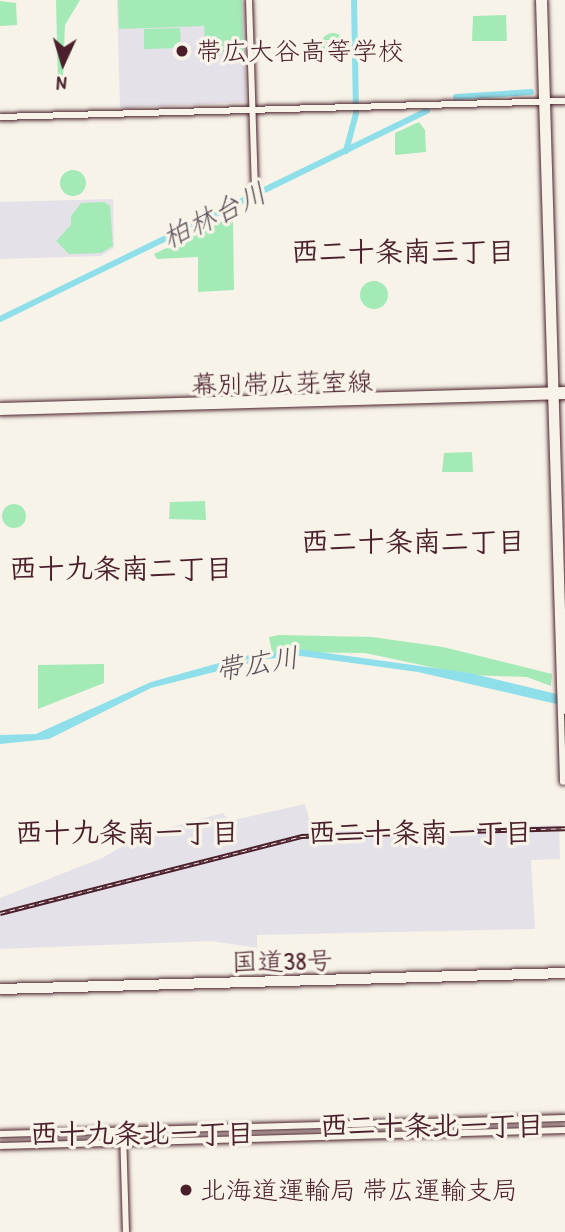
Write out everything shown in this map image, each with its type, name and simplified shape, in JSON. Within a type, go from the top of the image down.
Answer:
[{"type":"highway","name":"国道38号","points":[[0,992],[565,973]]},
{"type":"highway","name":"国道38号","points":[[0,992],[565,979]]},
{"type":"main road","name":"幕別帯広芽室線","points":[[0,409],[565,393]]},
{"type":"street","points":[[249,0],[255,191]]},
{"type":"street","points":[[542,0],[563,782],[565,769]]},
{"type":"street","points":[[0,117],[565,101]]},
{"type":"street","points":[[0,1134],[565,1118]]},
{"type":"street","points":[[0,1146],[565,1130]]},
{"type":"street","points":[[123,1131],[126,1232]]},
{"type":"shaded area","name":"帯広大谷高等学校","points":[[117,0],[244,0],[246,102],[120,108]]},
{"type":"shaded area","points":[[113,199],[114,248],[101,256],[0,259],[0,202]]},
{"type":"shaded area","points":[[305,804],[313,832],[559,825],[560,859],[531,860],[535,929],[257,935],[257,948],[211,941],[0,949],[0,898],[102,858],[142,835],[223,813],[229,821]]},
{"type":"green space","points":[[56,0],[80,0],[65,25],[63,77],[68,83],[58,83]]},
{"type":"green space","points":[[118,0],[242,0],[243,52],[206,53],[204,26],[119,29]]},
{"type":"green space","points":[[0,1],[16,3],[17,25],[0,26]]},
{"type":"green space","points":[[506,15],[507,41],[472,41],[473,16]]},
{"type":"green space","points":[[180,28],[181,48],[144,49],[144,29]]},
{"type":"green space","points":[[333,33],[342,36],[345,45],[342,54],[333,57],[324,54],[321,45],[324,36]]},
{"type":"green space","points":[[419,122],[425,130],[426,152],[395,155],[395,133]]},
{"type":"green space","points":[[73,170],[82,174],[86,183],[82,192],[73,196],[64,192],[60,183],[64,174]]},
{"type":"green space","points":[[104,202],[110,206],[113,246],[101,253],[69,254],[56,241],[71,225],[71,216],[81,203]]},
{"type":"green space","points":[[233,216],[234,290],[198,292],[198,257],[157,259],[154,254]]},
{"type":"green space","points":[[374,281],[384,285],[388,295],[384,305],[374,309],[364,305],[360,295],[364,285]]},
{"type":"green space","points":[[472,452],[473,472],[442,472],[444,453]]},
{"type":"green space","points":[[205,501],[206,520],[169,519],[170,502]]},
{"type":"green space","points":[[14,504],[23,507],[26,516],[23,525],[14,528],[5,525],[2,516],[5,507]]},
{"type":"green space","points":[[269,637],[372,637],[443,647],[552,674],[551,686],[527,677],[468,675],[365,653],[272,652]]},
{"type":"green space","points":[[104,664],[104,683],[38,709],[38,665]]},
{"type":"water","points":[[298,649],[470,673],[565,696],[565,706],[418,672],[301,656],[266,659],[151,688],[49,739],[0,744],[0,735],[36,734],[151,682],[244,656]]},
{"type":"waterway","points":[[346,151],[356,113],[354,0]]},
{"type":"waterway","name":"柏林台川","points":[[456,97],[531,92]]},
{"type":"waterway","name":"柏林台川","points":[[0,319],[427,111]]},
{"type":"railway","points":[[0,913],[301,836],[565,828]]},
{"type":"place","name":"帯広大谷高等学校","points":[[182,51]]},
{"type":"place","name":"北海道運輸局 帯広運輸支局","points":[[186,1190]]},
{"type":"district","name":"西二十条南三丁目","points":[[403,251]]},
{"type":"district","name":"西二十条南二丁目","points":[[413,541]]},
{"type":"district","name":"西十九条南二丁目","points":[[121,568]]},
{"type":"district","name":"西十九条南一丁目","points":[[127,832]]},
{"type":"district","name":"西二十条南一丁目","points":[[420,832]]},
{"type":"district","name":"西二十条北一丁目","points":[[432,1125]]},
{"type":"district","name":"西十九条北一丁目","points":[[142,1133]]},
{"type":"water label","name":"帯広川","points":[[257,663]]}]
